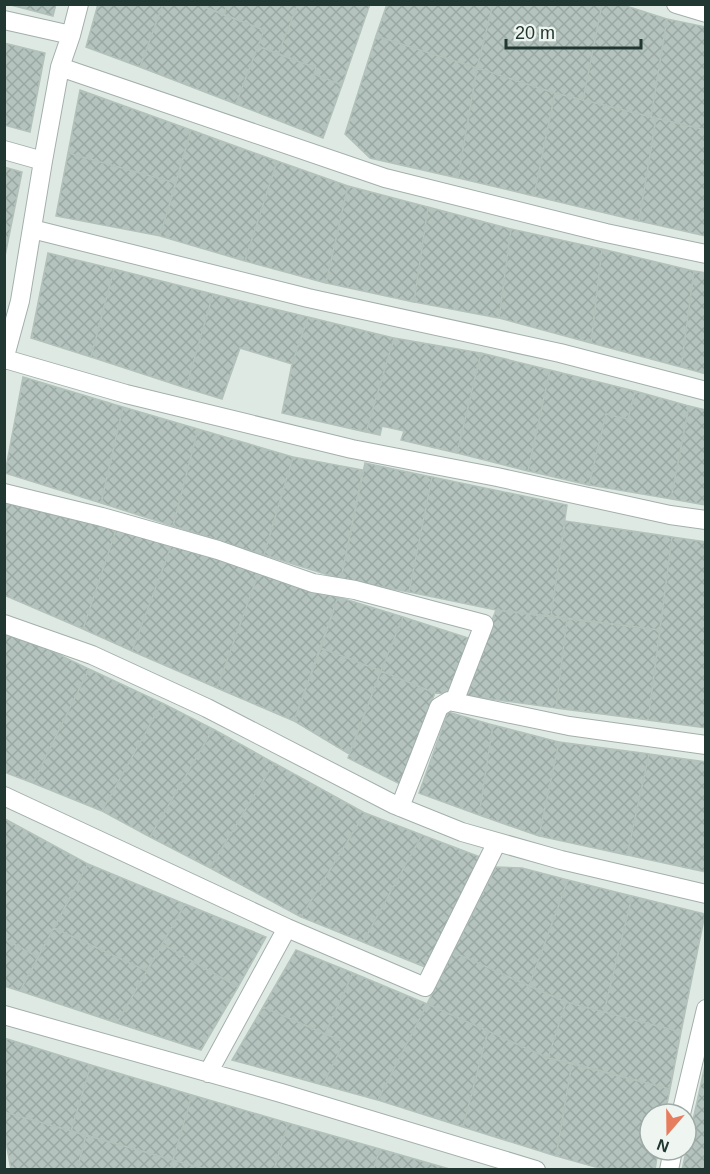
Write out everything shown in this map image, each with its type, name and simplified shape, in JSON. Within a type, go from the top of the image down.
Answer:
[{"type":"street","points":[[79,4],[60,67],[32,229],[12,298],[5,360],[126,394],[352,449],[497,477],[670,515],[705,520]]},
{"type":"street","points":[[676,4],[705,13]]},
{"type":"street","points":[[4,20],[71,35]]},
{"type":"street","points":[[60,67],[385,178],[606,233],[705,254]]},
{"type":"street","points":[[4,150],[43,161]]},
{"type":"street","points":[[32,229],[308,298],[560,353],[705,391]]},
{"type":"street","points":[[4,493],[102,517],[218,550],[314,583],[355,590],[484,624],[454,702]]},
{"type":"street","points":[[4,624],[92,655],[207,708],[400,807],[462,832],[561,860],[705,894]]},
{"type":"street","points":[[400,807],[439,707],[449,701],[569,726],[705,745]]},
{"type":"street","points":[[4,796],[287,928],[425,987],[497,842]]},
{"type":"street","points":[[208,1073],[287,928]]},
{"type":"street","points":[[684,1102],[705,1009]]},
{"type":"street","points":[[4,1015],[280,1093],[536,1170]]},
{"type":"building","points":[[7,4],[56,4],[53,16]]},
{"type":"building","points":[[98,4],[163,4],[140,67],[86,47]]},
{"type":"building","points":[[163,4],[197,4],[264,30],[236,104],[140,67]]},
{"type":"building","points":[[197,4],[227,4],[224,15]]},
{"type":"building","points":[[227,4],[298,4],[278,54],[258,46],[264,30],[224,15]]},
{"type":"building","points":[[298,4],[370,4],[342,85],[314,74],[316,68],[278,54]]},
{"type":"building","points":[[387,4],[493,4],[477,68],[376,36]]},
{"type":"building","points":[[493,4],[602,4],[583,100],[477,68]]},
{"type":"building","points":[[602,4],[620,4],[667,19],[651,117],[583,100]]},
{"type":"building","points":[[667,19],[706,27],[706,130],[651,117]]},
{"type":"building","points":[[376,36],[477,68],[458,178],[370,158],[345,134]]},
{"type":"building","points":[[4,43],[45,53],[30,132],[4,125]]},
{"type":"building","points":[[258,46],[316,68],[314,74],[342,85],[323,138],[236,104]]},
{"type":"building","points":[[477,68],[555,93],[534,196],[458,178]]},
{"type":"building","points":[[80,90],[191,130],[176,183],[68,153]]},
{"type":"building","points":[[555,93],[656,118],[639,221],[534,196]]},
{"type":"building","points":[[656,118],[706,130],[706,236],[639,221]]},
{"type":"building","points":[[191,130],[277,161],[245,261],[160,236]]},
{"type":"building","points":[[68,153],[176,183],[160,236],[56,216]]},
{"type":"building","points":[[277,161],[348,186],[326,283],[245,261]]},
{"type":"building","points":[[4,167],[22,172],[4,261]]},
{"type":"building","points":[[348,186],[428,207],[414,302],[326,283]]},
{"type":"building","points":[[428,207],[511,229],[499,318],[414,302]]},
{"type":"building","points":[[511,229],[602,249],[591,343],[499,318]]},
{"type":"building","points":[[602,249],[694,271],[681,367],[591,343]]},
{"type":"building","points":[[48,253],[114,269],[91,357],[31,338]]},
{"type":"building","points":[[114,269],[213,294],[186,388],[91,357]]},
{"type":"building","points":[[694,271],[706,273],[706,374],[681,367]]},
{"type":"building","points":[[213,294],[308,317],[292,364],[240,348],[222,399],[186,388]]},
{"type":"building","points":[[308,317],[394,338],[366,432],[282,413],[292,364]]},
{"type":"building","points":[[394,338],[481,353],[457,453],[401,440],[404,431],[382,426],[380,435],[366,432]]},
{"type":"building","points":[[481,353],[550,370],[528,471],[457,453]]},
{"type":"building","points":[[550,370],[635,391],[628,419],[606,414],[589,485],[528,471]]},
{"type":"building","points":[[23,377],[123,407],[101,503],[5,473]]},
{"type":"building","points":[[635,391],[689,406],[671,499],[589,485],[606,414],[628,419]]},
{"type":"building","points":[[689,406],[706,410],[706,505],[671,499]]},
{"type":"building","points":[[123,407],[198,429],[173,526],[101,503]]},
{"type":"building","points":[[198,429],[293,457],[264,555],[173,526]]},
{"type":"building","points":[[293,457],[363,470],[341,579],[264,555]]},
{"type":"building","points":[[365,463],[432,477],[409,592],[341,579]]},
{"type":"building","points":[[432,477],[567,505],[551,616],[496,610],[409,592]]},
{"type":"building","points":[[4,491],[117,527],[83,629],[4,595]]},
{"type":"building","points":[[565,521],[672,537],[660,630],[551,616]]},
{"type":"building","points":[[117,527],[172,544],[132,651],[83,629]]},
{"type":"building","points":[[672,537],[706,542],[706,728],[648,720]]},
{"type":"building","points":[[172,544],[259,572],[217,688],[132,651]]},
{"type":"building","points":[[259,572],[338,597],[294,721],[217,688]]},
{"type":"building","points":[[338,597],[403,617],[381,671],[321,648]]},
{"type":"building","points":[[496,610],[567,619],[556,708],[462,695]]},
{"type":"building","points":[[403,617],[471,639],[449,694],[435,693],[381,671]]},
{"type":"building","points":[[567,619],[660,630],[648,720],[556,708]]},
{"type":"building","points":[[4,628],[89,669],[33,783],[4,772]]},
{"type":"building","points":[[321,648],[381,671],[349,754],[294,721]]},
{"type":"building","points":[[89,669],[162,703],[102,811],[33,783]]},
{"type":"building","points":[[381,671],[435,693],[400,784],[348,758]]},
{"type":"building","points":[[162,703],[213,729],[150,837],[102,811]]},
{"type":"building","points":[[448,712],[493,725],[479,815],[419,793]]},
{"type":"building","points":[[493,725],[559,742],[539,836],[479,815]]},
{"type":"building","points":[[213,729],[274,763],[210,868],[150,837]]},
{"type":"building","points":[[559,742],[649,754],[627,855],[539,836]]},
{"type":"building","points":[[649,754],[706,762],[706,872],[627,855]]},
{"type":"building","points":[[274,763],[365,813],[301,917],[210,868]]},
{"type":"building","points":[[365,813],[422,835],[363,942],[301,917]]},
{"type":"building","points":[[5,819],[88,864],[38,957],[4,939]]},
{"type":"building","points":[[422,835],[480,857],[425,967],[363,942]]},
{"type":"building","points":[[88,864],[185,904],[147,971],[54,928]]},
{"type":"building","points":[[496,867],[522,868],[568,880],[529,986],[453,952]]},
{"type":"building","points":[[568,880],[632,896],[604,1012],[566,1002],[529,986]]},
{"type":"building","points":[[632,896],[705,914],[681,1032],[604,1012]]},
{"type":"building","points":[[185,904],[266,937],[238,987],[162,944]]},
{"type":"building","points":[[54,928],[147,971],[117,1023],[20,991]]},
{"type":"building","points":[[4,939],[38,957],[20,991],[4,986]]},
{"type":"building","points":[[162,944],[238,987],[201,1050],[117,1023]]},
{"type":"building","points":[[296,950],[353,973],[325,1034],[263,1007]]},
{"type":"building","points":[[453,952],[566,1002],[548,1058],[427,1004]]},
{"type":"building","points":[[353,973],[427,1004],[378,1100],[323,1085],[344,1042],[325,1034]]},
{"type":"building","points":[[566,1002],[681,1032],[670,1089],[548,1058]]},
{"type":"building","points":[[427,1004],[488,1031],[463,1127],[378,1100]]},
{"type":"building","points":[[263,1007],[344,1042],[323,1085],[232,1060]]},
{"type":"building","points":[[488,1031],[548,1058],[572,1063],[556,1156],[463,1127]]},
{"type":"building","points":[[4,1038],[91,1065],[71,1131],[4,1112]]},
{"type":"building","points":[[706,1061],[706,1170],[682,1170],[684,1162],[698,1162],[697,1102]]},
{"type":"building","points":[[572,1063],[670,1089],[667,1102],[638,1102],[638,1162],[656,1162],[655,1170],[606,1170],[556,1156]]},
{"type":"building","points":[[91,1065],[192,1095],[173,1160],[71,1131]]},
{"type":"building","points":[[192,1095],[288,1123],[274,1170],[208,1170],[173,1160]]},
{"type":"building","points":[[4,1112],[86,1135],[77,1170],[11,1170],[4,1131]]},
{"type":"building","points":[[288,1123],[380,1149],[373,1170],[274,1170]]},
{"type":"building","points":[[86,1135],[173,1160],[170,1170],[77,1170]]},
{"type":"building","points":[[380,1149],[453,1170],[373,1170]]},
{"type":"building","points":[[173,1160],[208,1170],[170,1170]]}]
